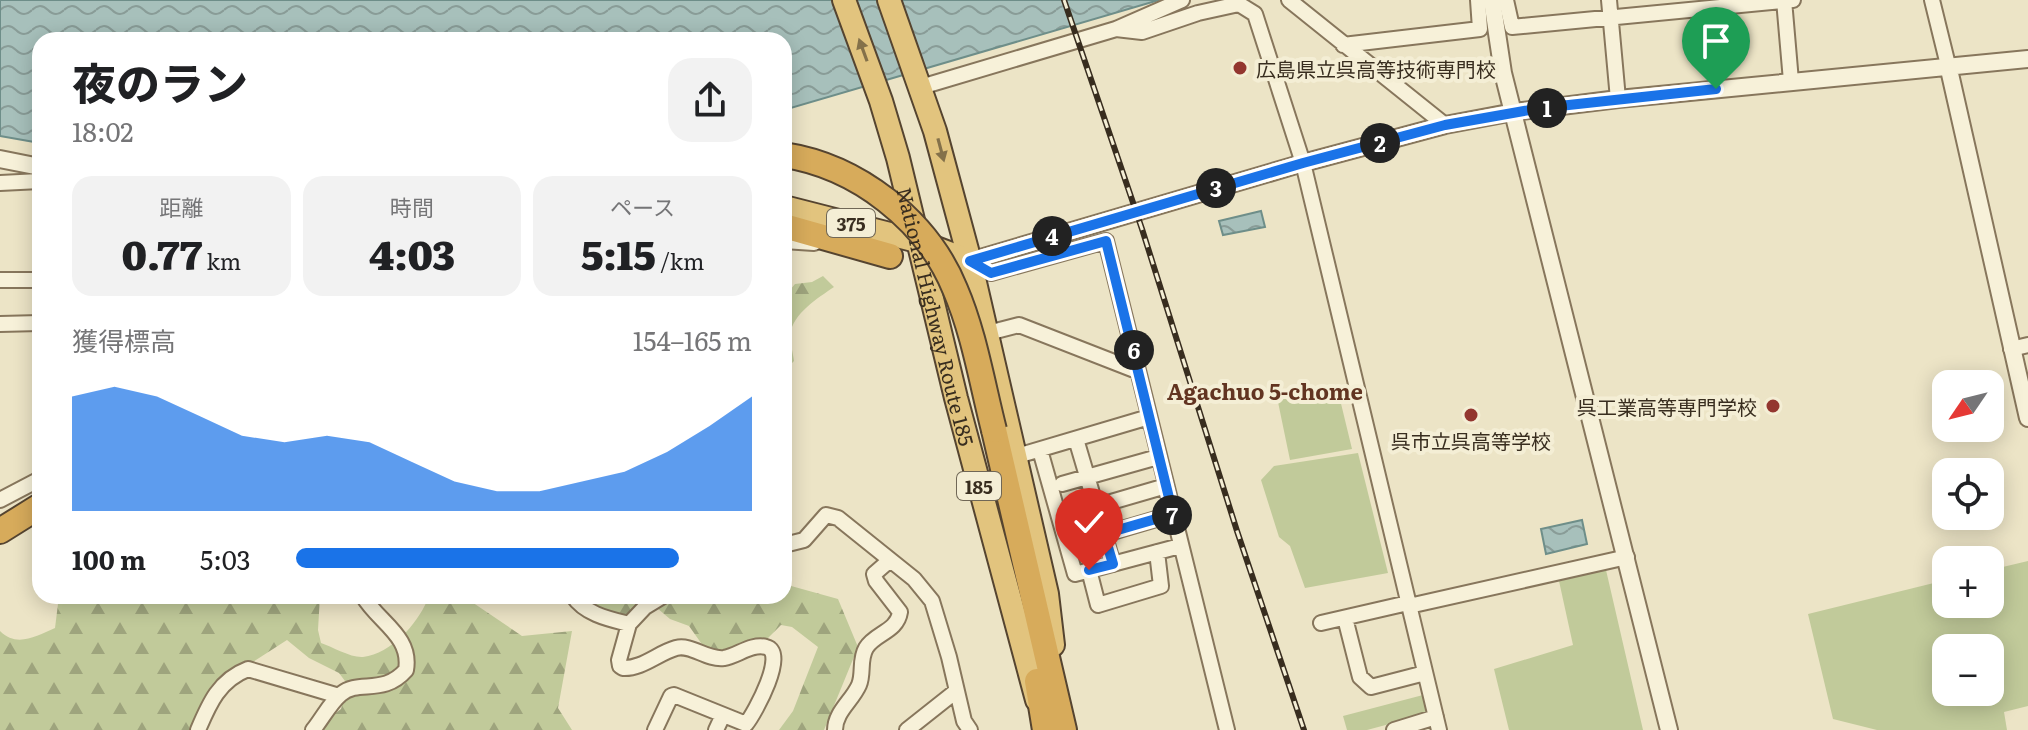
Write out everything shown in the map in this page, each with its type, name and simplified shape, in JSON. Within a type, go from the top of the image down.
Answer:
[{"type":"highway","name":"National Highway Route 185","points":[[844,0],[898,158],[923,267],[1045,730]]},
{"type":"highway","name":"185","points":[[889,0],[919,82],[988,333],[1047,594],[1064,730]]},
{"type":"highway","points":[[792,157],[822,164],[865,185],[904,216],[936,254],[955,288],[970,332],[1045,730]]},
{"type":"highway","points":[[792,171],[817,176],[861,196],[899,226],[922,254],[941,287],[954,318],[988,431],[1064,730]]},
{"type":"highway","name":"375","points":[[792,209],[917,241],[970,261]]},
{"type":"highway","points":[[792,228],[890,256]]},
{"type":"highway","name":"375","points":[[890,256],[923,267],[970,261]]},
{"type":"highway","points":[[0,531],[32,511]]},
{"type":"highway","points":[[0,538],[32,521]]},
{"type":"street","points":[[919,82],[1116,29],[1182,0]]},
{"type":"street","points":[[1289,0],[1445,125]]},
{"type":"street","points":[[1343,45],[1480,29],[1478,0]]},
{"type":"street","points":[[1492,0],[1503,73],[1669,730]]},
{"type":"street","points":[[1506,0],[1512,27],[1793,0]]},
{"type":"street","points":[[1609,0],[1618,99]]},
{"type":"street","points":[[1784,0],[1791,81]]},
{"type":"street","points":[[1932,0],[2020,347],[2028,418]]},
{"type":"street","points":[[1116,29],[1142,32],[1209,10],[1239,4],[1255,14],[1303,163],[1437,724],[1394,730]]},
{"type":"street","points":[[970,261],[1303,163],[1445,125],[1514,112],[1618,99],[2028,59]]},
{"type":"street","points":[[0,159],[32,165]]},
{"type":"street","points":[[0,183],[32,181]]},
{"type":"street","points":[[792,241],[836,245],[890,256]]},
{"type":"street","points":[[970,261],[991,273],[1106,241],[1227,730]]},
{"type":"street","points":[[0,280],[32,280]]},
{"type":"street","points":[[0,324],[32,323]]},
{"type":"street","points":[[988,333],[1019,325],[1137,371]]},
{"type":"street","points":[[1017,456],[1149,417]]},
{"type":"street","points":[[1076,439],[1113,564]]},
{"type":"street","points":[[1040,450],[1075,574],[1180,546]]},
{"type":"street","points":[[1062,484],[1158,457]]},
{"type":"street","points":[[0,500],[32,483]]},
{"type":"street","points":[[1070,514],[1166,486]]},
{"type":"street","points":[[1078,542],[1173,514]]},
{"type":"street","points":[[792,543],[804,540],[826,515],[838,518],[914,579],[932,601],[949,657],[955,692],[970,730]]},
{"type":"street","points":[[1089,570],[1098,605],[1161,586],[1157,552]]},
{"type":"street","points":[[1321,623],[1627,557]]},
{"type":"street","points":[[835,730],[839,715],[861,681],[863,655],[868,645],[899,619],[900,612],[874,574],[890,560]]},
{"type":"street","points":[[313,730],[339,696],[351,688],[386,685],[406,670],[408,658],[403,644],[370,604]]},
{"type":"street","points":[[579,604],[591,612],[629,624]]},
{"type":"street","points":[[650,604],[629,624],[619,660],[623,668],[638,665],[679,647],[707,657],[724,658],[757,647],[767,647],[776,658],[746,724],[671,696],[655,730]]},
{"type":"street","points":[[1345,618],[1360,677],[1371,687],[1425,673]]},
{"type":"street","points":[[198,730],[215,692],[248,669],[339,696]]},
{"type":"street","points":[[907,730],[955,692]]},
{"type":"street","points":[[716,730],[723,715]]},
{"type":"green space","points":[[823,276],[834,287],[807,307],[792,327],[792,288],[795,284],[812,282]]},
{"type":"green space","points":[[1331,384],[1337,387],[1352,449],[1290,460],[1278,402],[1280,396]]},
{"type":"green space","points":[[1358,453],[1388,573],[1305,588],[1290,546],[1279,537],[1261,480],[1274,466]]},
{"type":"green space","points":[[2028,561],[2028,706],[2004,712],[2007,730],[1877,730],[1833,719],[1808,614],[1932,583],[1932,618],[2004,618],[2004,567]]},
{"type":"green space","points":[[1606,570],[1643,730],[1509,730],[1494,669],[1573,645],[1559,581]]},
{"type":"green space","points":[[792,586],[838,599],[858,647],[824,730],[779,730],[793,711],[818,647],[792,627],[781,625],[768,638],[754,639],[731,650],[706,650],[689,626],[670,619],[657,608],[622,616],[588,604],[792,604]]},
{"type":"green space","points":[[58,604],[320,604],[318,630],[321,643],[363,657],[393,644],[425,604],[475,604],[522,636],[572,631],[558,708],[572,730],[313,730],[341,709],[348,685],[339,673],[309,658],[287,640],[245,667],[191,730],[0,730],[0,631],[20,640],[55,628]]},
{"type":"green space","points":[[1423,695],[1426,712],[1423,715],[1367,730],[1347,730],[1343,716]]},
{"type":"water","points":[[0,0],[1159,0],[792,108],[792,32],[32,32],[32,142],[0,136]]},
{"type":"water","points":[[1261,211],[1265,227],[1223,235],[1219,221]]},
{"type":"water","points":[[1582,520],[1587,544],[1546,554],[1541,529]]},
{"type":"railway","points":[[1064,0],[1142,229],[1237,531],[1304,730]]},
{"type":"place","name":"広島県立呉高等技術専門校","points":[[1240,68]]},
{"type":"place","name":"呉工業高等専門学校","points":[[1773,406]]},
{"type":"place","name":"呉市立呉高等学校","points":[[1471,415]]},
{"type":"district","name":"Agachuo 5-chome","points":[[1265,390]]},
{"type":"route","points":[[1089,570],[1113,564],[1104,534],[1173,514],[1106,241],[991,273],[970,261],[1303,163],[1445,125],[1541,108],[1716,89]]}]
